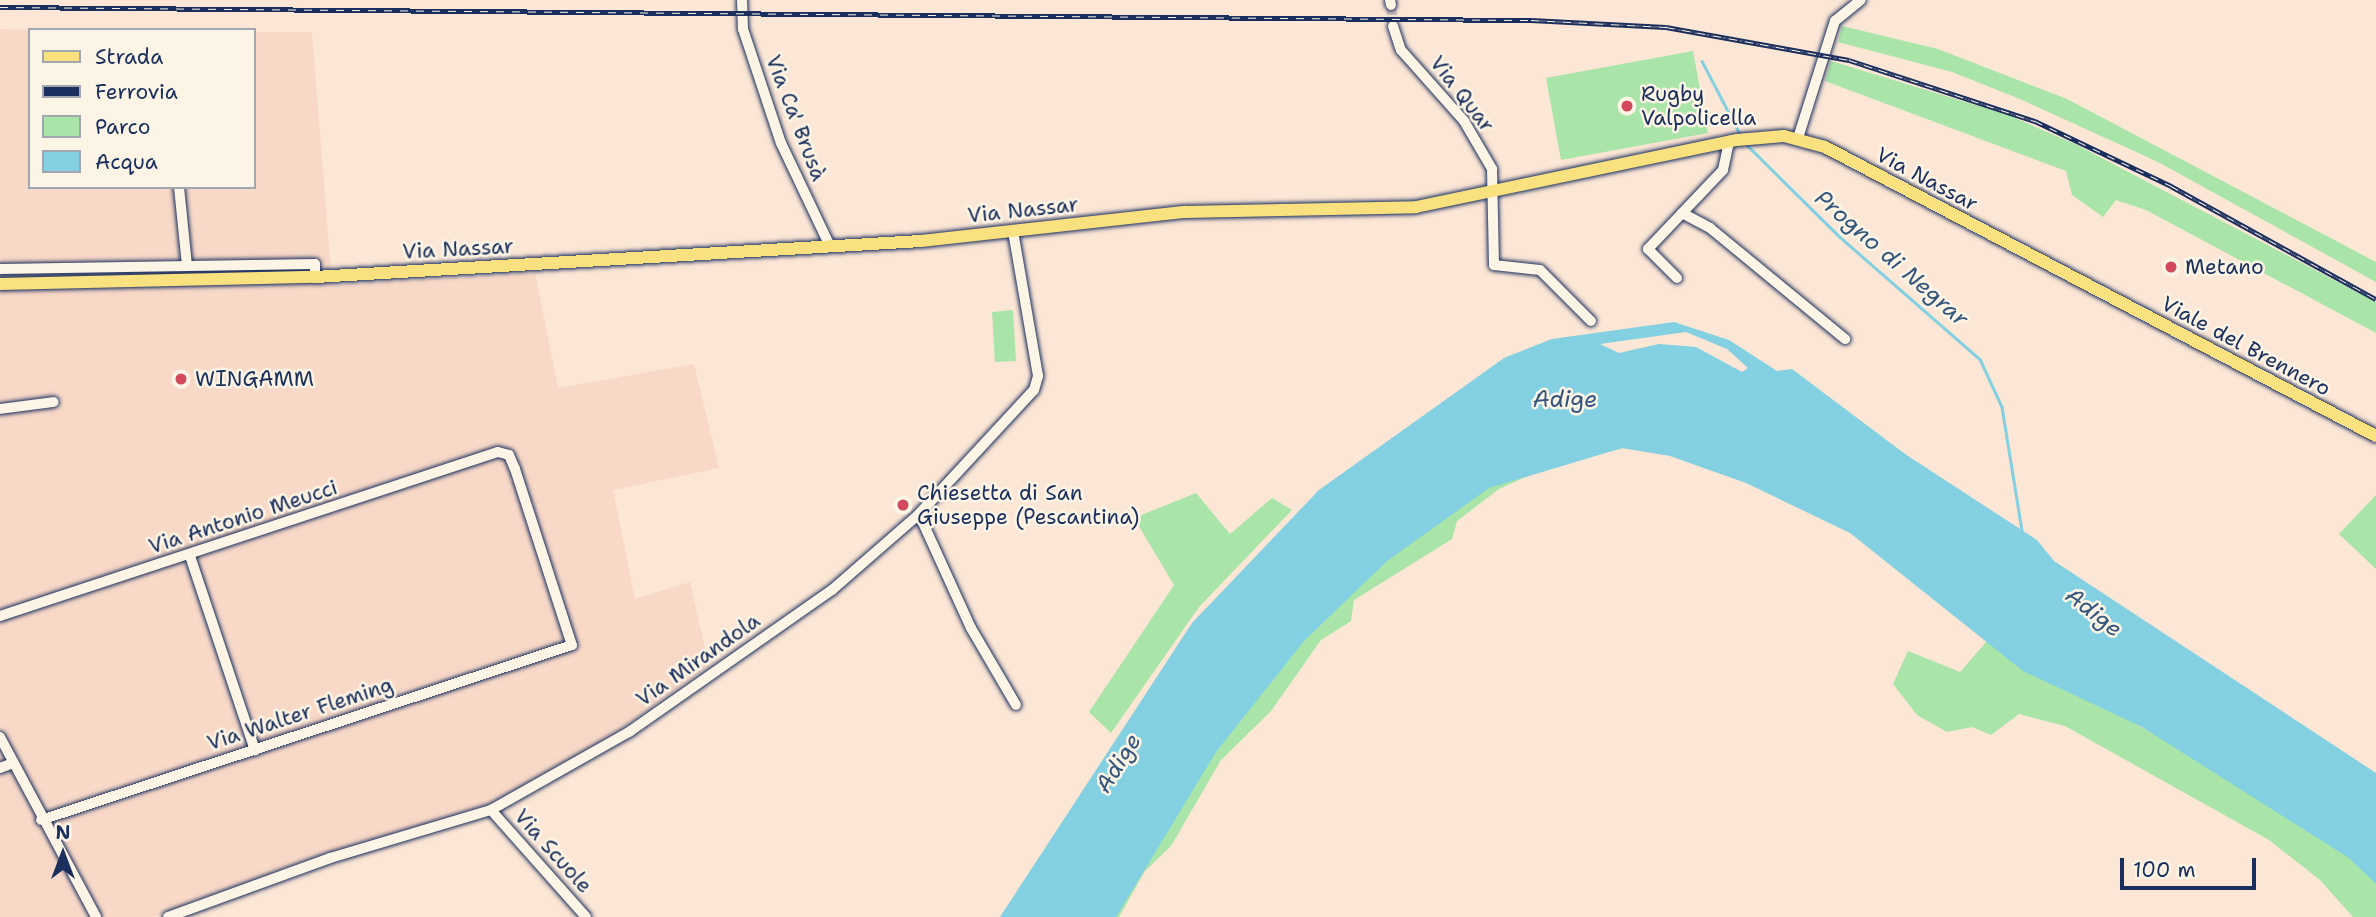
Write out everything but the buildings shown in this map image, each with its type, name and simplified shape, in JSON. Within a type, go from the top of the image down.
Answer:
[{"type":"main road","name":"Via Nassar","points":[[0,284],[56,285],[315,277],[830,246],[1013,231],[1185,212],[1416,207],[1488,188],[1760,136],[1798,138],[2098,291]]},
{"type":"main road","name":"Viale del Brennero","points":[[2098,291],[2376,436]]},
{"type":"street","name":"Via Ca' Brusà","points":[[742,0],[743,29],[781,143],[830,246]]},
{"type":"street","points":[[1798,138],[1836,21],[1861,0]]},
{"type":"street","name":"Via Quar","points":[[1393,26],[1401,50],[1464,121],[1492,169],[1488,188],[1494,265],[1540,270],[1591,321]]},
{"type":"street","points":[[1677,278],[1648,249],[1723,170],[1733,140]]},
{"type":"street","points":[[179,189],[187,266]]},
{"type":"street","points":[[1682,213],[1710,228],[1845,339]]},
{"type":"street","name":"Via Mirandola","points":[[168,917],[330,858],[491,810],[629,732],[832,590],[919,514],[1034,390],[1038,376],[1013,231]]},
{"type":"street","points":[[0,269],[315,264],[315,277]]},
{"type":"street","points":[[55,270],[56,285]]},
{"type":"street","points":[[0,410],[54,402]]},
{"type":"street","name":"Via Antonio Meucci","points":[[0,616],[190,556],[498,452],[509,455],[515,469],[572,645]]},
{"type":"street","points":[[919,514],[971,628],[1016,705]]},
{"type":"street","points":[[190,556],[255,750]]},
{"type":"street","name":"Via Walter Fleming","points":[[41,820],[572,645]]},
{"type":"street","points":[[0,737],[41,820],[96,917]]},
{"type":"street","points":[[0,768],[13,763]]},
{"type":"street","name":"Via Scuole","points":[[491,810],[586,917]]},
{"type":"shaded area","points":[[0,29],[28,30],[28,189],[256,189],[256,32],[312,32],[332,285],[535,273],[558,388],[694,364],[719,468],[613,490],[635,599],[690,582],[709,666],[573,763],[467,817],[152,917],[0,917]]},
{"type":"green space","points":[[1842,26],[1938,49],[2067,99],[2376,262],[2376,282],[2158,162],[2020,99],[1952,72],[1838,42]]},
{"type":"green space","name":"Rugby Valpolicella","points":[[1693,51],[1708,133],[1561,160],[1546,78]]},
{"type":"green space","points":[[1831,61],[2008,115],[2075,144],[2376,302],[2376,333],[2146,210],[2116,200],[2103,217],[2072,195],[2066,171],[1825,81]]},
{"type":"green space","points":[[1013,310],[1016,361],[995,362],[992,312]]},
{"type":"green space","points":[[1625,448],[1552,465],[1499,489],[1457,521],[1452,539],[1354,600],[1351,621],[1321,640],[1271,711],[1221,760],[1171,846],[1145,871],[1119,917],[1096,917],[1129,864],[1356,570],[1547,450]]},
{"type":"green space","points":[[1196,493],[1230,534],[1272,498],[1292,510],[1199,607],[1111,733],[1089,712],[1174,585],[1134,518]]},
{"type":"green space","points":[[2376,495],[2376,569],[2339,534]]},
{"type":"green space","points":[[1988,640],[2321,829],[2376,882],[2376,917],[2353,917],[2320,880],[2269,840],[2065,726],[2019,714],[1991,735],[1972,727],[1947,732],[1917,715],[1893,684],[1908,651],[1960,672]]},
{"type":"water","name":"Adige","points":[[1674,322],[1729,340],[1777,371],[1792,369],[1905,454],[2037,540],[2054,561],[2376,773],[2376,884],[2349,858],[2142,727],[2023,671],[1850,533],[1746,483],[1670,456],[1622,448],[1489,488],[1387,561],[1304,641],[1216,752],[1116,917],[1000,917],[1192,623],[1319,490],[1504,358],[1552,339]],"holes":[[[1686,332],[1727,349],[1748,368],[1742,372],[1696,347],[1659,344],[1619,353],[1600,344]]]},
{"type":"waterway","name":"Progno di Negrar","points":[[1702,61],[1741,136]]},
{"type":"waterway","name":"Progno di Negrar","points":[[1746,144],[1840,237],[1980,359],[2002,407],[2022,531]]},
{"type":"tunnel","points":[[1391,5],[1393,26]]},
{"type":"railway","points":[[0,7],[1531,20],[1666,27],[1849,60],[2035,121],[2171,186],[2376,299]]},
{"type":"place","name":"Rugby Valpolicella","points":[[1627,106]]},
{"type":"place","name":"Metano","points":[[2171,267]]},
{"type":"place","name":"WINGAMM","points":[[181,379]]},
{"type":"place","name":"Chiesetta di San Giuseppe (Pescantina)","points":[[903,505]]}]
